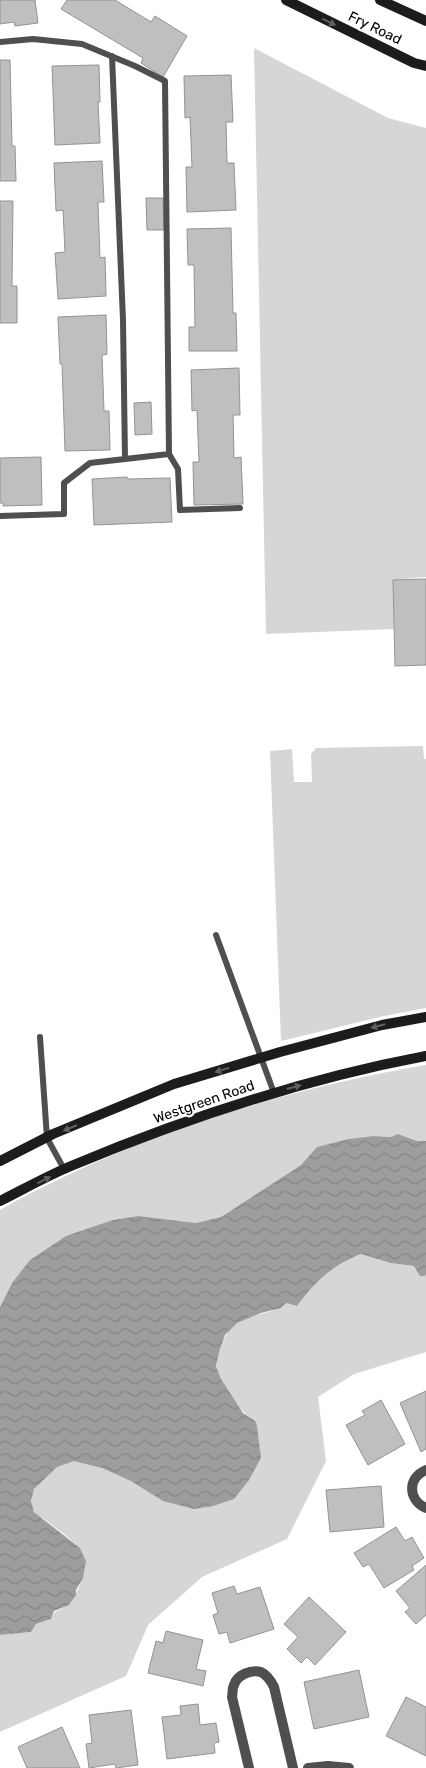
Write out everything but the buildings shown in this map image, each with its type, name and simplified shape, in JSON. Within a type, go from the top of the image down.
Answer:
[{"type":"street","name":"Fry Road","points":[[286,0],[414,63],[426,66]]},
{"type":"street","name":"Fry Road","points":[[380,0],[426,21]]},
{"type":"street","name":"Westgreen Road","points":[[0,1161],[47,1138],[174,1084],[382,1025],[426,1017]]},
{"type":"street","name":"Westgreen Road","points":[[0,1201],[64,1170],[187,1121],[293,1086],[426,1056]]},
{"type":"street","points":[[426,1470],[420,1472],[411,1488],[417,1503],[426,1508]]},
{"type":"street","points":[[249,1768],[232,1697],[234,1684],[240,1675],[251,1671],[261,1672],[269,1678],[274,1687],[293,1768]]},
{"type":"street","points":[[308,1768],[328,1766],[349,1768]]},
{"type":"lane","points":[[0,42],[33,39],[82,44],[136,66],[165,82],[169,454],[178,469],[180,510],[240,508]]},
{"type":"lane","points":[[112,56],[123,320],[125,459]]},
{"type":"lane","points":[[0,516],[64,514],[64,483],[90,463],[169,454]]},
{"type":"lane","points":[[216,935],[274,1093]]},
{"type":"lane","points":[[40,1036],[47,1138],[64,1170]]},
{"type":"shaded area","points":[[254,48],[388,118],[426,128],[426,577],[393,580],[394,629],[266,634]]},
{"type":"shaded area","points":[[423,746],[424,759],[426,759],[426,1008],[384,1016],[281,1041],[270,751],[292,749],[294,782],[312,782],[311,754],[316,748]]},
{"type":"shaded area","points":[[426,1065],[426,1141],[417,1141],[398,1134],[391,1137],[373,1136],[348,1139],[318,1147],[301,1165],[221,1217],[196,1223],[138,1216],[113,1220],[12,1283],[0,1307],[0,1210],[101,1160],[207,1120],[316,1088]]},
{"type":"shaded area","points":[[361,1254],[390,1263],[414,1266],[425,1276],[426,1274],[426,1352],[354,1374],[318,1397],[326,1461],[287,1539],[202,1577],[148,1625],[126,1676],[0,1732],[0,1635],[31,1632],[36,1624],[51,1619],[56,1611],[68,1605],[77,1591],[85,1564],[83,1554],[74,1543],[34,1511],[31,1503],[32,1494],[42,1478],[57,1466],[79,1461],[110,1471],[131,1481],[254,1421],[232,1398],[219,1375],[217,1357],[228,1332],[236,1323],[248,1317],[275,1310],[286,1303],[297,1306],[311,1289],[332,1269]]},
{"type":"water","points":[[398,1134],[417,1141],[426,1141],[425,1276],[420,1276],[414,1266],[390,1263],[361,1254],[332,1269],[311,1289],[297,1306],[286,1303],[281,1308],[261,1313],[237,1323],[225,1335],[216,1366],[221,1379],[243,1413],[255,1421],[261,1458],[249,1480],[234,1499],[213,1506],[194,1509],[163,1501],[131,1481],[102,1468],[74,1461],[57,1467],[34,1489],[31,1501],[34,1512],[80,1548],[86,1561],[83,1578],[76,1590],[76,1595],[69,1605],[54,1611],[51,1619],[36,1624],[31,1632],[0,1635],[0,1307],[12,1283],[30,1260],[66,1236],[113,1220],[138,1216],[196,1223],[221,1217],[301,1165],[317,1147],[348,1139],[373,1136],[391,1137]]}]
